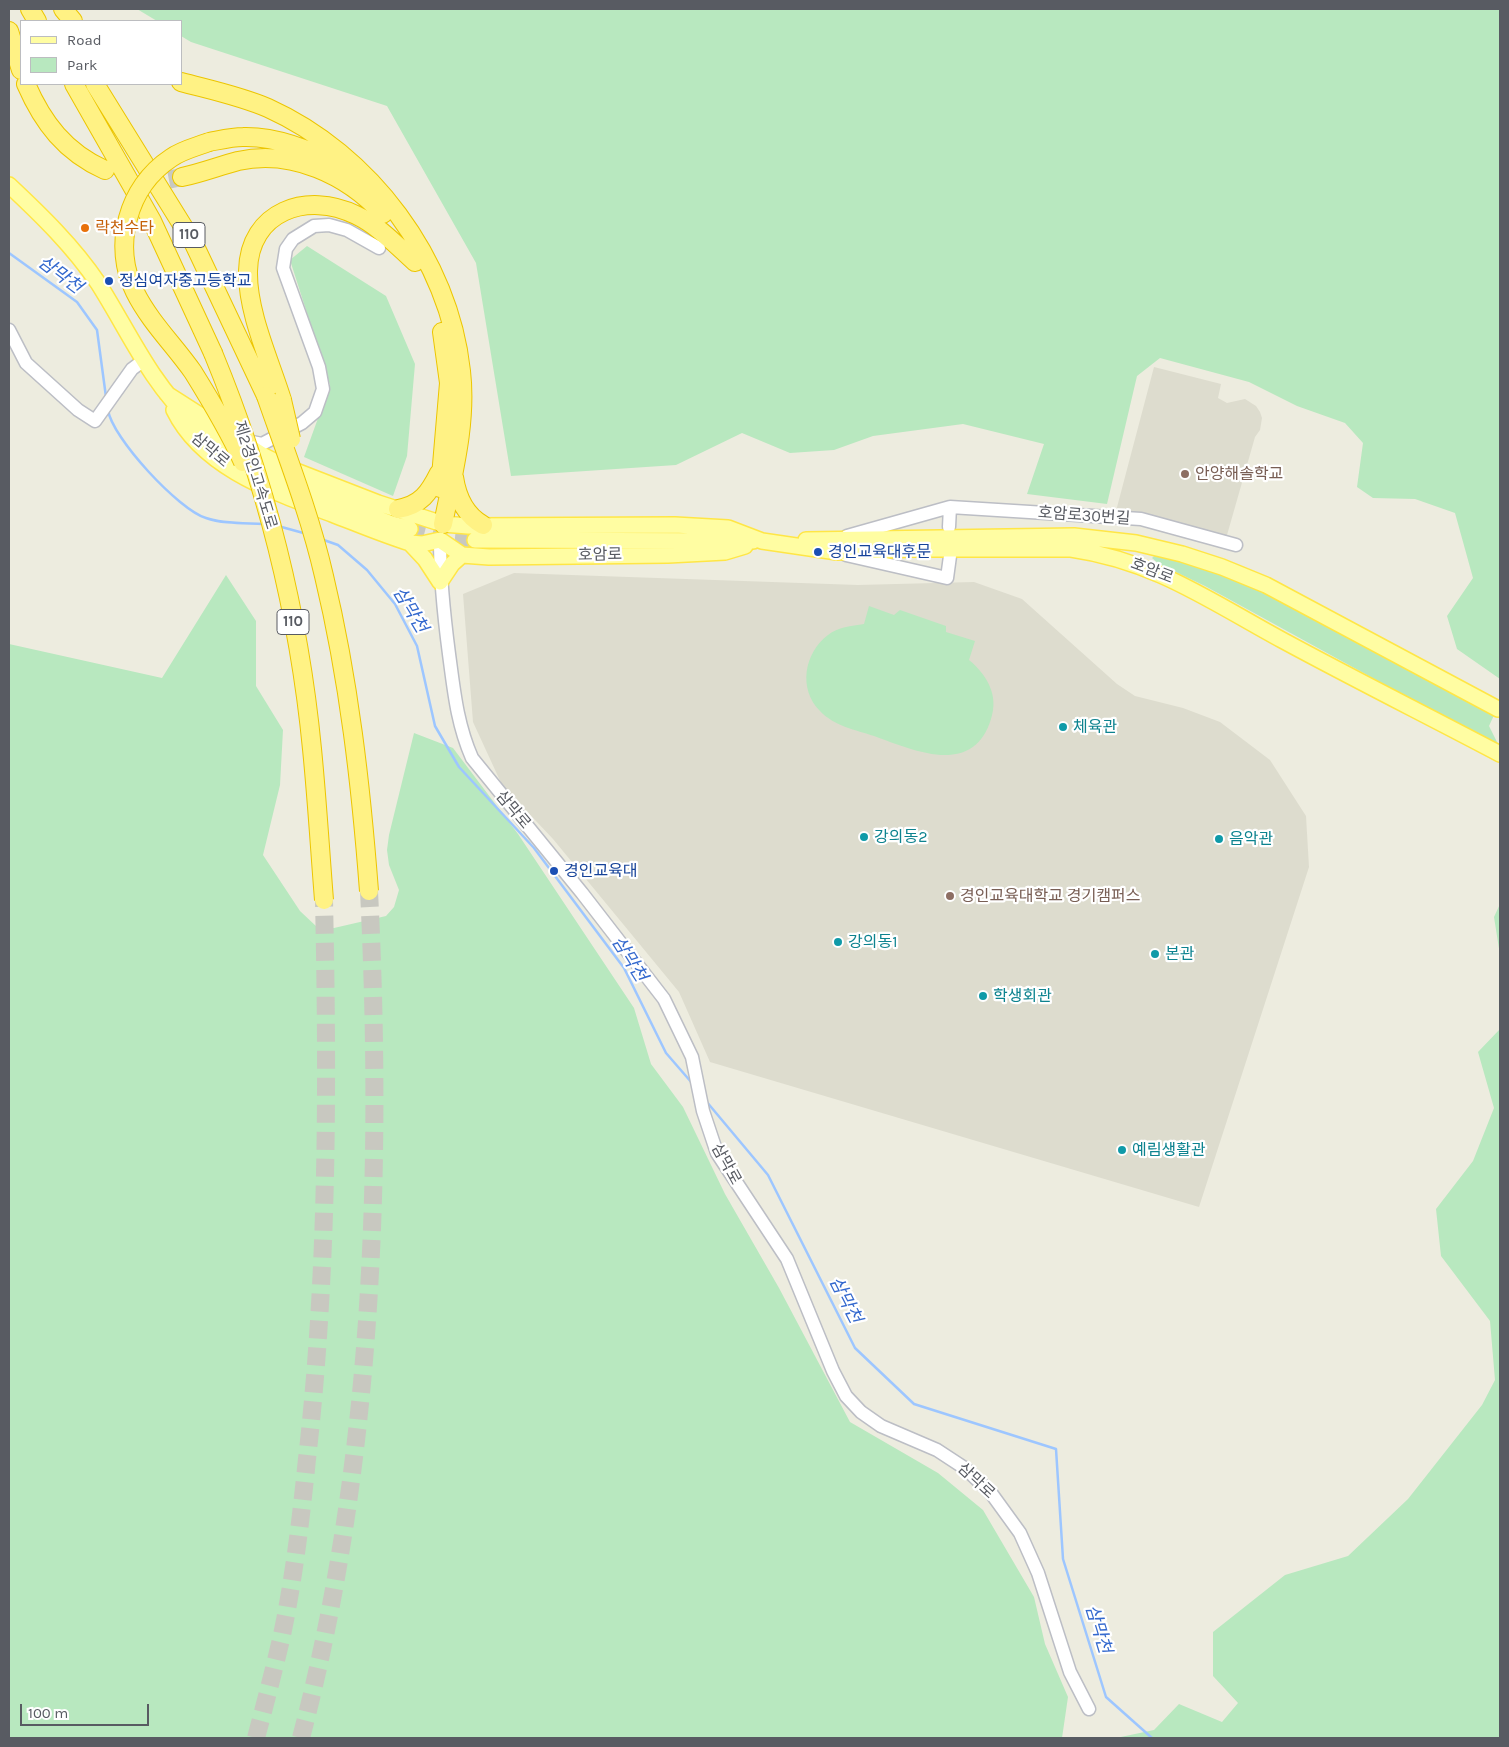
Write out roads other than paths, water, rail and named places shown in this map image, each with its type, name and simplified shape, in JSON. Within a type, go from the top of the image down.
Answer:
[{"type":"highway","points":[[50,9],[57,20]]},
{"type":"highway","points":[[63,9],[72,20]]},
{"type":"highway","points":[[9,31],[20,67]]},
{"type":"highway","points":[[182,82],[232,95],[286,117],[320,138],[367,177],[422,252],[441,289],[452,322],[461,371],[462,393],[448,465],[440,494],[441,532]]},
{"type":"highway","points":[[27,85],[43,117],[59,139],[78,155],[105,170]]},
{"type":"highway","name":"제2경인고속도로","points":[[75,85],[160,236],[213,353],[237,416],[268,513],[293,621],[306,698],[312,748],[324,900]]},
{"type":"highway","name":"제2경인고속도로","points":[[96,85],[194,244],[274,398],[324,575],[346,687],[363,814],[369,891]]},
{"type":"highway","points":[[268,513],[254,489],[236,448],[202,387],[140,302],[126,264],[126,224],[134,200],[140,189],[160,166],[184,150],[209,142],[243,136],[294,146],[344,168],[367,183],[385,200]]},
{"type":"highway","points":[[182,177],[238,161],[253,159],[289,161],[322,170],[365,195],[401,236],[434,303],[446,356],[448,465],[460,499],[471,517],[475,530]]},
{"type":"highway","points":[[274,398],[249,294],[249,260],[255,239],[265,224],[278,214],[292,207],[310,204],[329,206],[347,211],[368,222],[415,262]]},
{"type":"highway","points":[[398,509],[410,507],[423,499],[448,465]]},
{"type":"main road","name":"삼막로","points":[[9,185],[52,225],[97,282],[167,394],[191,420],[222,446],[258,469],[389,523],[405,537],[422,544],[441,532],[416,515],[288,468],[234,438],[167,394]]},
{"type":"main road","points":[[416,515],[414,528],[405,537],[419,551],[440,582],[452,564],[463,555]]},
{"type":"main road","name":"호암로","points":[[441,532],[675,525],[728,528],[762,541],[836,546],[911,549],[1072,548],[1096,552],[1169,576],[1281,639],[1500,754]]},
{"type":"main road","points":[[463,555],[462,542],[475,530]]},
{"type":"main road","points":[[441,532],[463,555]]},
{"type":"main road","name":"호암로","points":[[836,546],[1074,536],[1136,543],[1182,554],[1222,567],[1266,585],[1498,709]]},
{"type":"main road","name":"호암로","points":[[463,555],[725,552],[762,541]]},
{"type":"street","points":[[234,438],[262,444],[302,423],[315,412],[323,389],[319,367],[283,268],[286,249],[293,239],[314,226],[329,226],[347,230],[379,248]]},
{"type":"street","points":[[9,330],[26,364],[78,410],[94,421],[132,369],[144,360]]},
{"type":"street","points":[[949,527],[950,507]]},
{"type":"street","name":"호암로30번길","points":[[836,546],[950,507],[1140,519],[1236,545]]},
{"type":"street","name":"삼막로","points":[[441,532],[440,582],[456,710],[461,733],[472,758],[582,893],[664,999],[679,1026],[698,1079],[703,1111],[717,1153],[787,1260],[833,1371],[846,1396],[861,1412],[882,1426],[937,1450],[966,1469],[992,1493],[1020,1533],[1038,1573],[1070,1672],[1089,1709]]},
{"type":"street","points":[[836,546],[947,578],[950,556]]},
{"type":"waterway","name":"삼막천","points":[[9,253],[77,302],[97,330],[106,397]]},
{"type":"waterway","name":"삼막천","points":[[108,410],[121,438],[148,472],[180,502],[194,512],[213,520],[263,524]]},
{"type":"waterway","name":"삼막천","points":[[278,526],[307,534]]},
{"type":"waterway","name":"삼막천","points":[[321,539],[338,545],[367,570],[395,604],[417,646],[435,726],[459,767],[534,848],[624,968],[666,1053],[692,1083]]},
{"type":"waterway","name":"삼막천","points":[[706,1101],[768,1175],[855,1348],[914,1404],[1056,1449],[1063,1559],[1106,1697],[1152,1738]]},
{"type":"tunnel","points":[[142,178],[167,180],[182,177]]},
{"type":"tunnel","points":[[410,529],[441,537],[475,540]]},
{"type":"tunnel","points":[[301,1738],[325,1635],[344,1530],[358,1424],[367,1318],[373,1211],[374,1104],[373,997],[369,891]]},
{"type":"tunnel","points":[[256,1738],[279,1648],[290,1592],[297,1548],[314,1390],[323,1250],[325,1180],[324,900]]},
{"type":"place","name":"락천수타","points":[[85,228]]},
{"type":"place","name":"정심여자중고등학교","points":[[109,281]]},
{"type":"place","name":"안양해솔학교","points":[[1185,474]]},
{"type":"place","name":"경인교육대후문","points":[[818,552]]},
{"type":"place","name":"체육관","points":[[1063,727]]},
{"type":"place","name":"강의동2","points":[[864,837]]},
{"type":"place","name":"음악관","points":[[1219,839]]},
{"type":"place","name":"경인교육대","points":[[554,871]]},
{"type":"place","name":"경인교육대학교 경기캠퍼스","points":[[950,896]]},
{"type":"place","name":"강의동1","points":[[838,942]]},
{"type":"place","name":"본관","points":[[1155,954]]},
{"type":"place","name":"학생회관","points":[[983,996]]},
{"type":"place","name":"예림생활관","points":[[1122,1150]]}]
